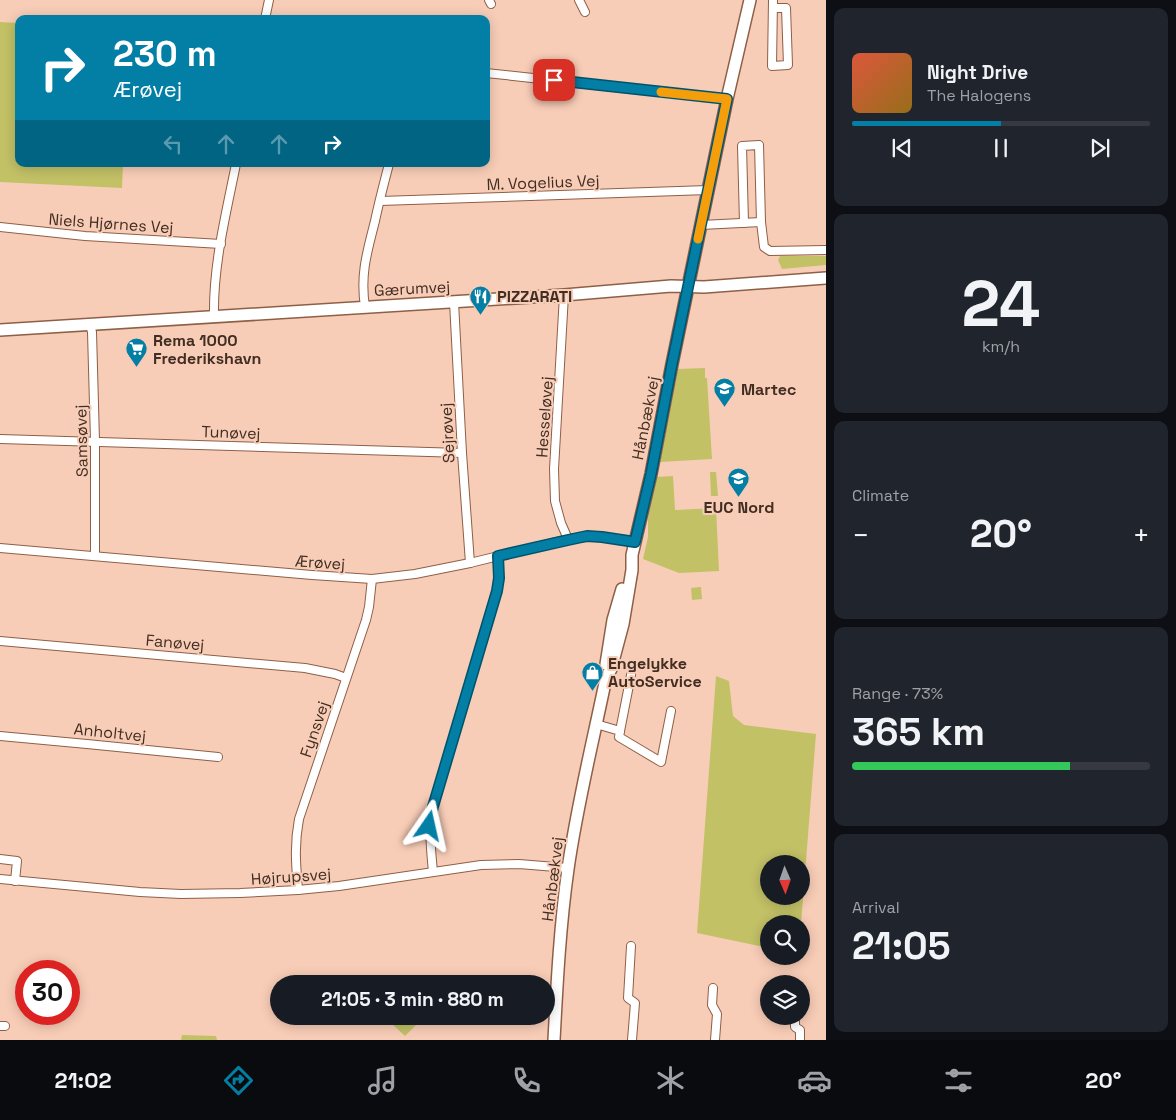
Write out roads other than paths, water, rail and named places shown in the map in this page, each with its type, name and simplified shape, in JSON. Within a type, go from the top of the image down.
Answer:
[{"type":"street","points":[[266,15],[269,0]]},
{"type":"street","points":[[579,0],[585,12]]},
{"type":"street","name":"Hånbækvej","points":[[554,1040],[568,868],[585,777],[606,678],[611,669],[623,624],[632,570],[632,555],[651,474],[727,99],[750,0]]},
{"type":"street","points":[[772,4],[786,8],[788,65],[772,66],[772,4]]},
{"type":"street","points":[[490,73],[727,99]]},
{"type":"street","points":[[744,223],[742,146],[759,145],[761,222],[764,247],[770,252],[826,250]]},
{"type":"street","points":[[214,316],[216,277],[235,167]]},
{"type":"street","points":[[365,307],[363,277],[365,259],[388,167]]},
{"type":"street","name":"M. Vogelius Vej","points":[[380,201],[708,190]]},
{"type":"street","points":[[701,225],[761,222]]},
{"type":"street","name":"Niels Hjørnes Vej","points":[[0,227],[85,236],[221,244]]},
{"type":"street","name":"Gærumvej","points":[[0,330],[454,302],[671,286],[723,286],[826,278]]},
{"type":"street","name":"Hesseløvej","points":[[564,294],[554,469],[556,501],[561,523],[568,540]]},
{"type":"street","name":"Sejrøvej","points":[[454,302],[470,563]]},
{"type":"street","name":"Samsøvej","points":[[90,325],[92,332],[95,442],[95,556]]},
{"type":"street","name":"Tunøvej","points":[[0,439],[462,453]]},
{"type":"street","name":"Ærøvej","points":[[0,548],[312,576],[372,579],[415,574],[470,563],[587,536],[635,542]]},
{"type":"street","points":[[433,872],[429,826],[432,810],[497,591],[499,578],[498,556]]},
{"type":"street","name":"Fynsvej","points":[[298,890],[295,852],[299,819],[366,620],[372,579]]},
{"type":"street","name":"Fanøvej","points":[[0,641],[304,668],[346,678]]},
{"type":"street","points":[[631,675],[618,737],[661,762],[671,711]]},
{"type":"street","points":[[596,724],[620,731]]},
{"type":"street","name":"Anholtvej","points":[[0,736],[218,757]]},
{"type":"street","points":[[0,859],[16,861],[15,881]]},
{"type":"street","name":"Højrupsvej","points":[[0,879],[140,892],[180,894],[240,893],[339,886],[481,865],[519,864],[568,868]]},
{"type":"street","points":[[631,946],[628,998],[635,1003],[632,1040]]},
{"type":"street","points":[[713,988],[712,1005],[717,1014],[715,1040]]},
{"type":"street","points":[[795,1025],[800,1030],[800,1040]]},
{"type":"place","name":"PIZZARATI","points":[[481,315]]},
{"type":"place","name":"Rema 1000 Frederikshavn","points":[[137,368]]},
{"type":"place","name":"Martec","points":[[725,408]]},
{"type":"place","name":"EUC Nord","points":[[739,497]]},
{"type":"place","name":"Engelykke AutoService","points":[[592,691]]}]
